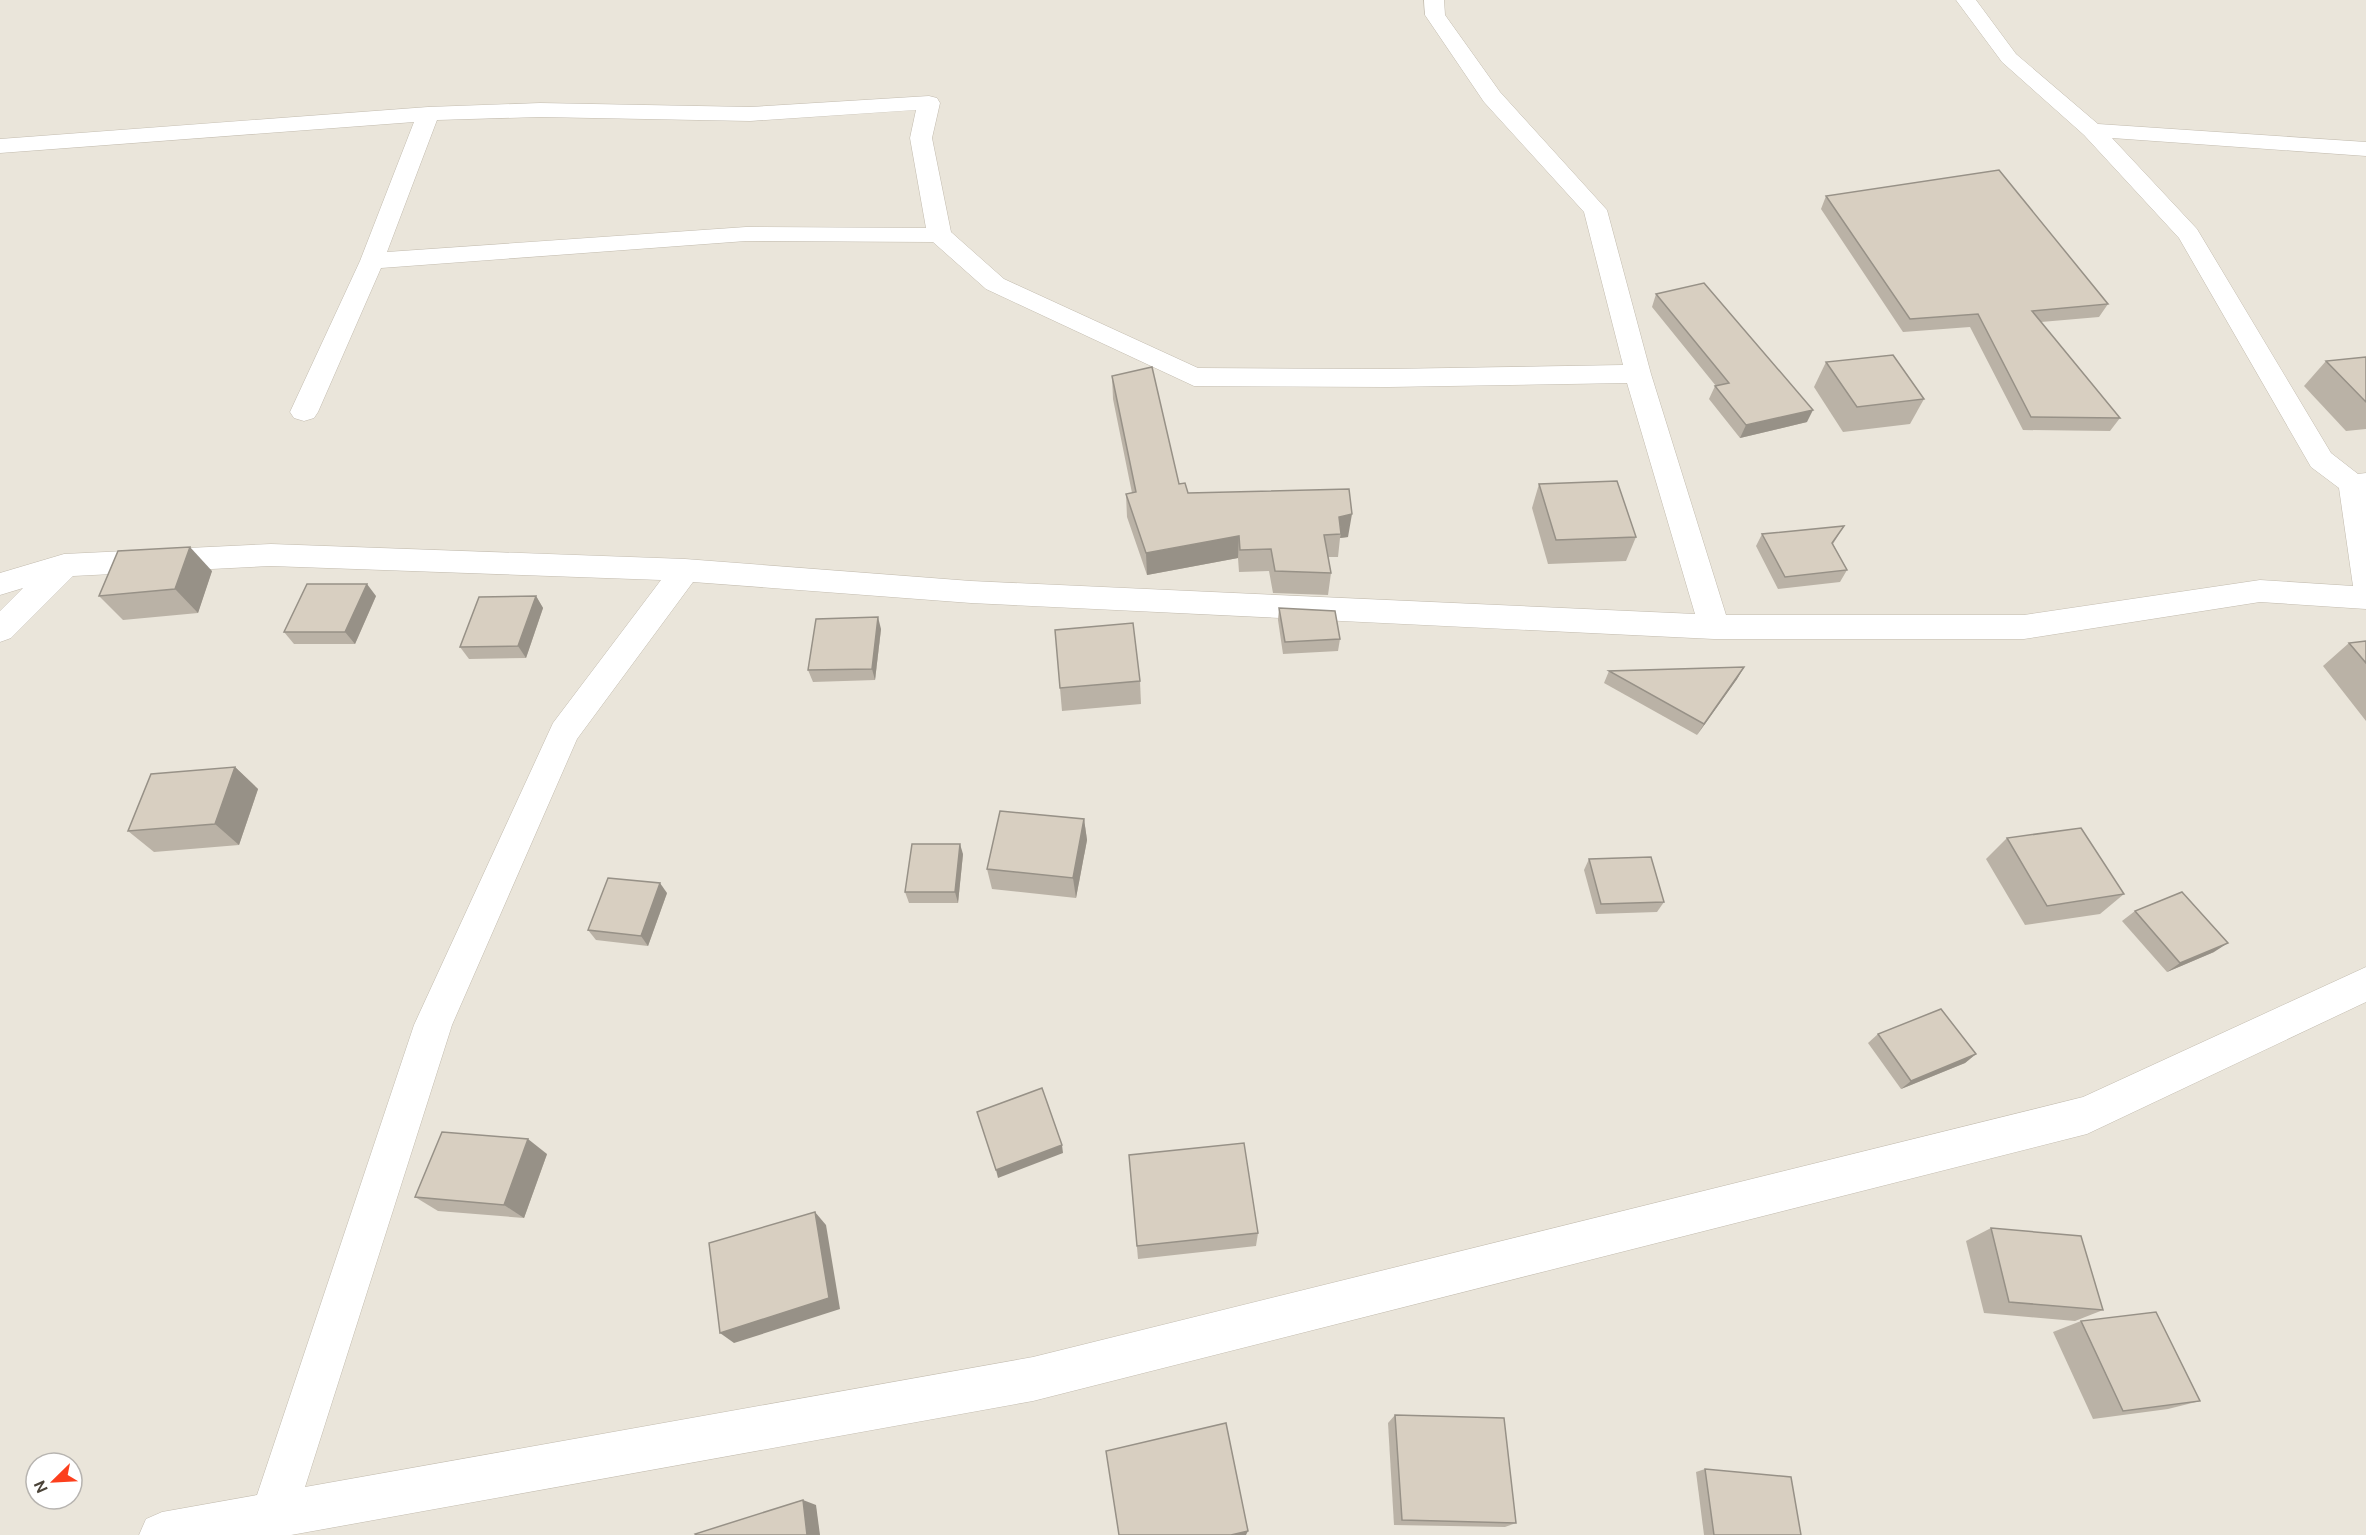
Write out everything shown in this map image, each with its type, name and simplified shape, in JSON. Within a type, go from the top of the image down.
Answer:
[{"type":"street","points":[[1434,0],[1436,15],[1492,98],[1595,210],[1638,374],[1714,627]]},
{"type":"street","points":[[1966,0],[2009,58],[2092,130],[2190,234],[2321,460],[2360,484],[2366,582]]},
{"type":"street","points":[[0,146],[428,114],[540,110],[750,114],[929,103],[921,138],[939,235],[995,284],[1194,377],[1388,378],[1638,374]]},
{"type":"street","points":[[304,412],[372,261],[428,114]]},
{"type":"street","points":[[2092,130],[2366,149]]},
{"type":"street","points":[[372,261],[746,234],[939,235]]},
{"type":"street","points":[[0,584],[64,566],[271,555],[685,570],[971,592],[1714,627],[2024,627],[2260,591],[2366,598]]},
{"type":"street","points":[[0,630],[64,566]]},
{"type":"street","points":[[271,1525],[433,1025],[564,732],[685,570]]},
{"type":"street","points":[[162,1535],[271,1525],[1033,1379],[2087,1115],[2366,984]]},
{"type":"shaded area","points":[[0,0],[2366,0],[2366,1535],[0,1535]]},
{"type":"building","points":[[1999,170],[2108,304],[2032,311],[2120,418],[2031,417],[1978,314],[1910,319],[1826,196]]},
{"type":"building","points":[[1704,283],[1813,410],[1746,425],[1715,386],[1729,383],[1656,294]]},
{"type":"building","points":[[1893,355],[1924,399],[1857,407],[1826,362]]},
{"type":"building","points":[[2366,357],[2366,402],[2326,361]]},
{"type":"building","points":[[1152,367],[1179,484],[1185,483],[1188,493],[1349,489],[1352,514],[1339,517],[1341,534],[1324,535],[1331,573],[1275,571],[1271,549],[1240,550],[1239,536],[1146,553],[1126,494],[1136,492],[1112,376]]},
{"type":"building","points":[[1617,481],[1636,537],[1556,540],[1539,484]]},
{"type":"building","points":[[1844,526],[1832,543],[1847,570],[1785,577],[1762,534]]},
{"type":"building","points":[[190,547],[175,589],[99,596],[118,551]]},
{"type":"building","points":[[307,584],[367,584],[345,632],[284,632]]},
{"type":"building","points":[[536,596],[518,646],[460,647],[479,597]]},
{"type":"building","points":[[1279,608],[1335,611],[1340,639],[1285,642]]},
{"type":"building","points":[[878,617],[872,669],[808,670],[816,619]]},
{"type":"building","points":[[1133,623],[1140,681],[1060,688],[1055,630]]},
{"type":"building","points":[[2366,641],[2366,663],[2349,643]]},
{"type":"building","points":[[1744,667],[1704,724],[1609,671]]},
{"type":"building","points":[[235,767],[215,824],[128,831],[151,774]]},
{"type":"building","points":[[1000,811],[1084,819],[1073,878],[987,869]]},
{"type":"building","points":[[2081,828],[2124,894],[2047,906],[2007,838]]},
{"type":"building","points":[[912,844],[960,844],[955,892],[905,892]]},
{"type":"building","points":[[1651,857],[1664,902],[1601,904],[1589,859]]},
{"type":"building","points":[[608,878],[660,883],[641,936],[588,930]]},
{"type":"building","points":[[2182,892],[2228,943],[2180,963],[2135,911]]},
{"type":"building","points":[[1941,1009],[1976,1054],[1911,1081],[1878,1034]]},
{"type":"building","points":[[1042,1088],[1062,1145],[996,1170],[977,1112]]},
{"type":"building","points":[[442,1132],[528,1139],[504,1205],[415,1197]]},
{"type":"building","points":[[1244,1143],[1258,1233],[1137,1246],[1129,1155]]},
{"type":"building","points":[[815,1212],[829,1298],[720,1333],[709,1243]]},
{"type":"building","points":[[1991,1228],[2081,1236],[2103,1310],[2009,1302]]},
{"type":"building","points":[[2156,1312],[2200,1401],[2123,1411],[2081,1321]]},
{"type":"building","points":[[1395,1415],[1504,1418],[1516,1523],[1402,1520]]},
{"type":"building","points":[[1226,1423],[1248,1531],[1231,1535],[1119,1535],[1106,1451]]},
{"type":"building","points":[[1705,1469],[1791,1477],[1801,1535],[1714,1535]]},
{"type":"building","points":[[803,1500],[807,1535],[695,1534]]}]
